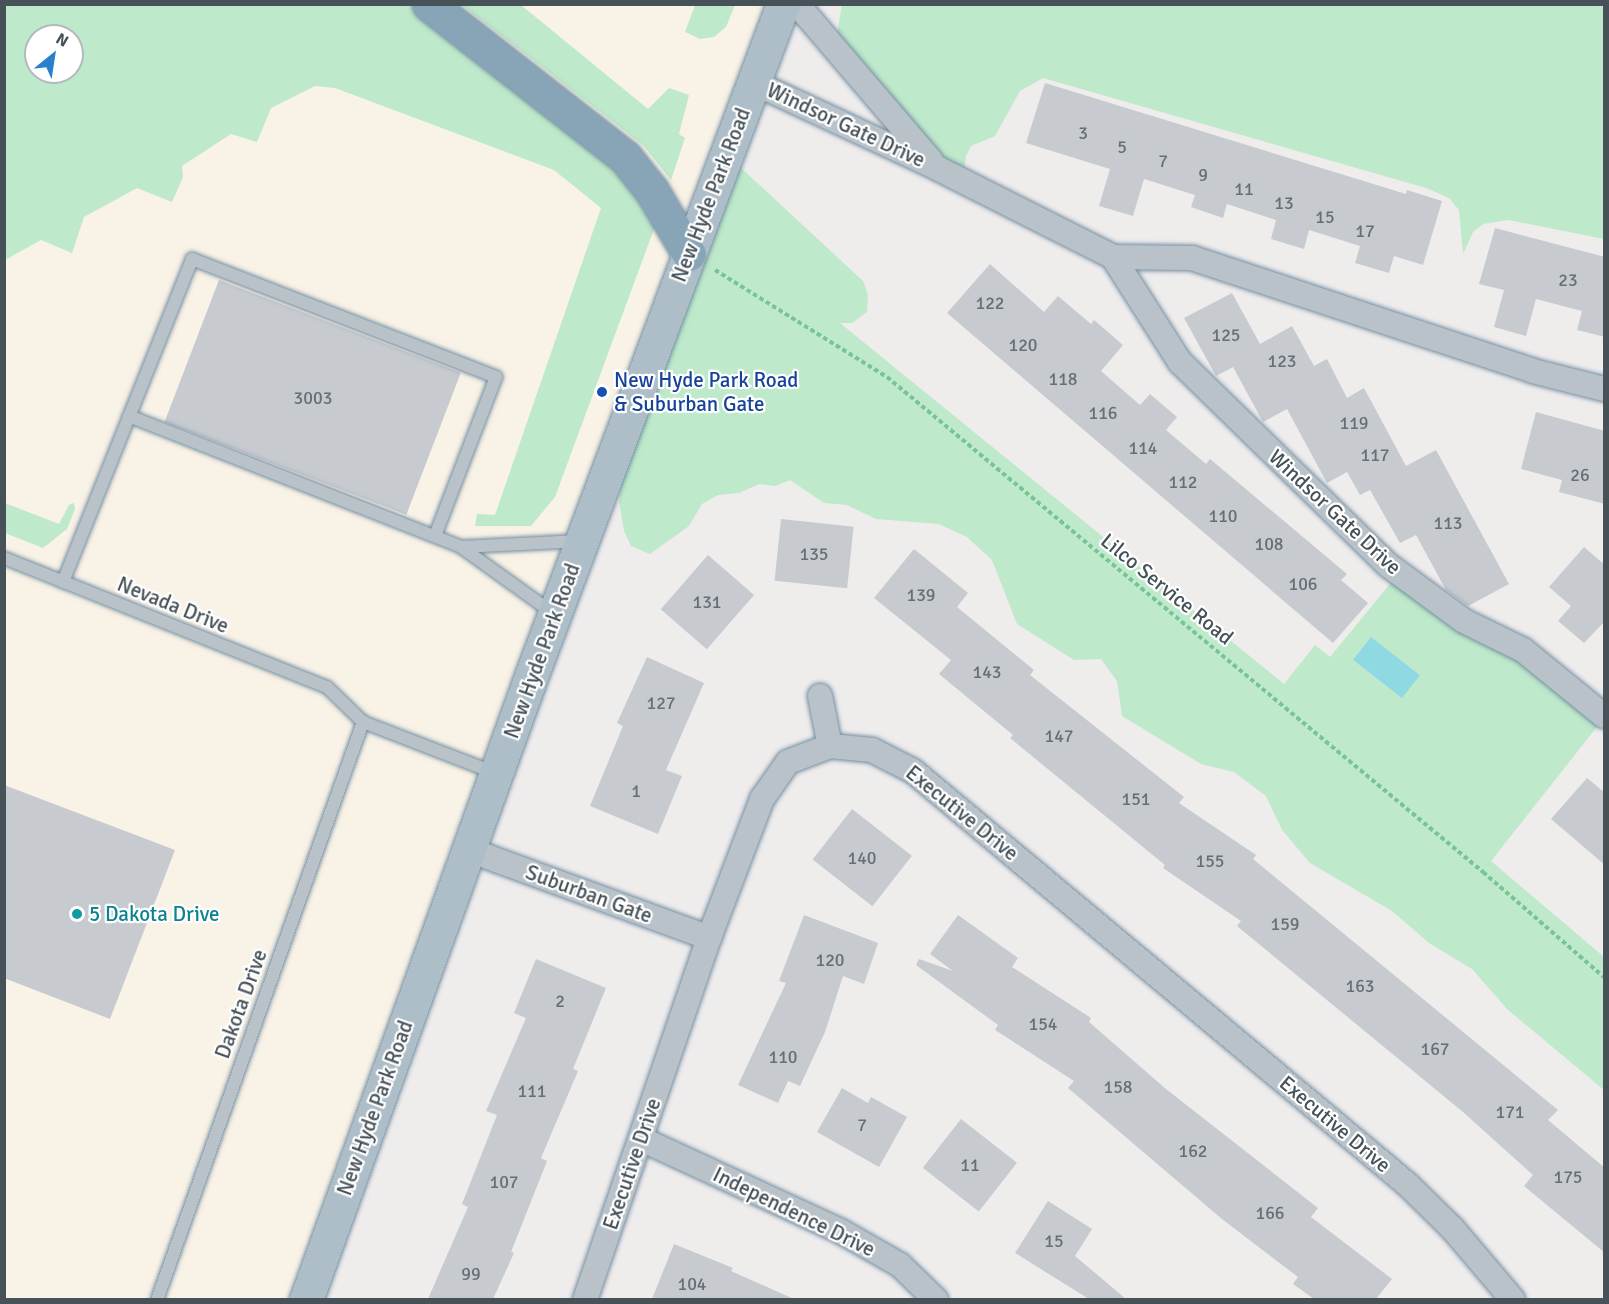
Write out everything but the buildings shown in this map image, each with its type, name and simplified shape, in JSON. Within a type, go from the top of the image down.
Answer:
[{"type":"highway","points":[[429,4],[625,158],[652,191],[689,254]]},
{"type":"main road","name":"New Hyde Park Road","points":[[306,1299],[554,615],[783,4]]},
{"type":"street","name":"Windsor Gate Drive","points":[[796,4],[937,168]]},
{"type":"street","name":"Windsor Gate Drive","points":[[755,83],[937,168],[1113,257],[1192,258],[1533,371],[1605,388]]},
{"type":"street","name":"Windsor Gate Drive","points":[[1113,257],[1180,362],[1388,565],[1464,621],[1523,650],[1605,716]]},
{"type":"street","points":[[820,696],[830,746]]},
{"type":"street","name":"Executive Drive","points":[[585,1299],[709,938],[762,799],[788,762],[830,746],[872,750],[914,771],[1407,1184],[1452,1228],[1514,1299]]},
{"type":"street","name":"Suburban Gate","points":[[469,850],[709,938]]},
{"type":"street","name":"Independence Drive","points":[[641,1139],[842,1232],[900,1265],[936,1299]]},
{"type":"lane","points":[[63,582],[192,259],[496,377],[435,536]]},
{"type":"lane","points":[[129,416],[461,547],[554,615]]},
{"type":"lane","points":[[461,547],[582,541]]},
{"type":"lane","name":"Nevada Drive","points":[[4,558],[327,687],[363,722]]},
{"type":"lane","points":[[363,722],[496,774]]},
{"type":"lane","name":"Dakota Drive","points":[[157,1299],[363,722]]},
{"type":"path","name":"Lilco Service Road","points":[[689,254],[886,377],[1465,857],[1605,977]]},
{"type":"shaded area","points":[[429,5],[783,5],[305,1299],[5,1300],[5,206]]},
{"type":"green space","points":[[695,4],[735,5],[726,27],[714,37],[700,39],[685,32]]},
{"type":"green space","points":[[842,4],[1604,5],[1604,239],[1509,220],[1483,224],[1473,232],[1463,254],[1459,210],[1449,198],[1426,188],[1043,78],[1020,91],[995,136],[971,146],[966,156],[964,173],[922,139],[863,62],[843,47],[837,34]]},
{"type":"green space","points":[[4,5],[414,5],[628,176],[655,216],[654,229],[555,497],[531,526],[475,526],[477,514],[495,515],[601,208],[554,170],[335,88],[315,86],[271,108],[257,142],[231,134],[182,166],[183,177],[172,202],[137,188],[84,217],[72,253],[41,240],[5,260]]},
{"type":"green space","points":[[462,5],[521,5],[648,109],[669,88],[689,95],[679,134],[685,138],[671,180],[643,145]]},
{"type":"green space","points":[[726,154],[863,281],[868,295],[867,312],[852,323],[840,323],[1284,684],[1315,645],[1330,657],[1399,573],[1604,718],[1491,861],[1604,957],[1604,1090],[1508,1010],[1472,969],[1429,943],[1392,911],[1310,863],[1282,830],[1266,796],[1234,772],[1201,764],[1122,716],[1117,681],[1101,659],[1074,660],[1017,624],[992,560],[967,537],[939,524],[876,519],[847,505],[824,503],[790,480],[775,486],[759,484],[739,493],[718,495],[702,504],[689,526],[650,554],[631,546],[624,531],[619,501],[624,447]]},
{"type":"green space","points":[[5,503],[59,524],[69,505],[74,503],[75,509],[67,529],[43,548],[5,533]]},
{"type":"water","points":[[1371,637],[1420,675],[1402,698],[1353,660]]},
{"type":"place","name":"New Hyde Park Road & Suburban Gate","points":[[602,392]]},
{"type":"place","name":"5 Dakota Drive","points":[[77,914]]}]
